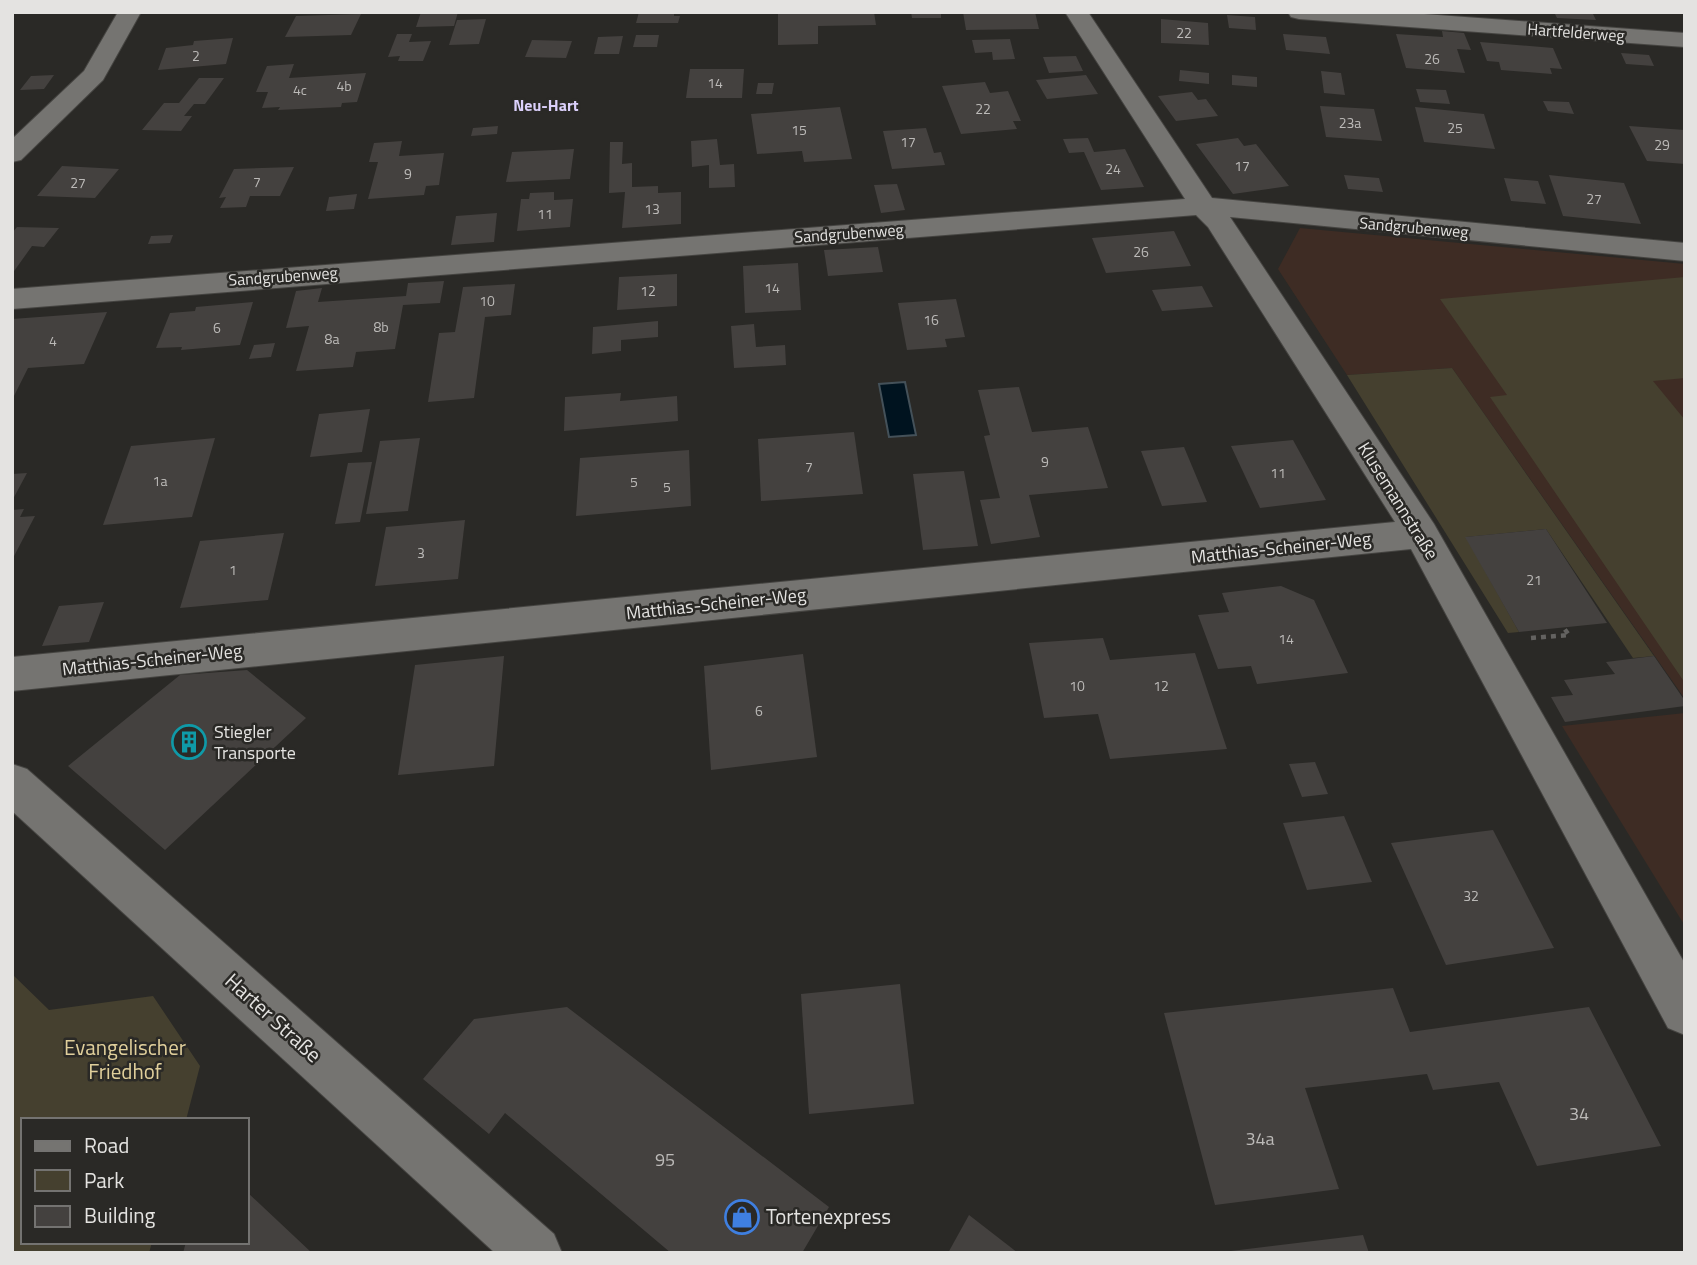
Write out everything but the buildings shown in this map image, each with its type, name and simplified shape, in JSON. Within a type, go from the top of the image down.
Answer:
[{"type":"street","points":[[12,154],[94,75],[131,12]]},
{"type":"street","name":"Klusemannstraße","points":[[1076,12],[1203,206],[1219,222],[1421,534],[1685,1011]]},
{"type":"street","name":"Hartfelderweg","points":[[1299,12],[1685,40]]},
{"type":"street","name":"Sandgrubenweg","points":[[12,299],[1203,206],[1685,253]]},
{"type":"street","name":"Matthias-Scheiner-Weg","points":[[12,674],[1421,534]]},
{"type":"street","name":"Harter Straße","points":[[12,783],[535,1253]]},
{"type":"path","points":[[1523,638],[1569,635],[1563,627]]},
{"type":"shaded area","points":[[1300,228],[1685,264],[1685,699],[1452,368],[1347,375],[1278,269]]},
{"type":"shaded area","points":[[1685,713],[1685,926],[1562,726]]},
{"type":"green space","points":[[1685,277],[1685,378],[1653,381],[1685,420],[1685,683],[1490,397],[1507,395],[1440,299]]},
{"type":"green space","points":[[1452,368],[1654,656],[1633,658],[1546,529],[1466,537],[1519,632],[1508,633],[1347,375]]},
{"type":"green space","name":"Evangelischer Friedhof","points":[[12,974],[49,1010],[153,996],[200,1066],[187,1118],[21,1118],[21,1244],[151,1244],[149,1253],[12,1253]]},
{"type":"water","points":[[905,382],[916,435],[889,437],[879,384]]},
{"type":"place","name":"Stiegler Transporte","points":[[189,742]]},
{"type":"place","name":"Tortenexpress","points":[[742,1217]]},
{"type":"district","name":"Neu-Hart","points":[[546,105]]}]
